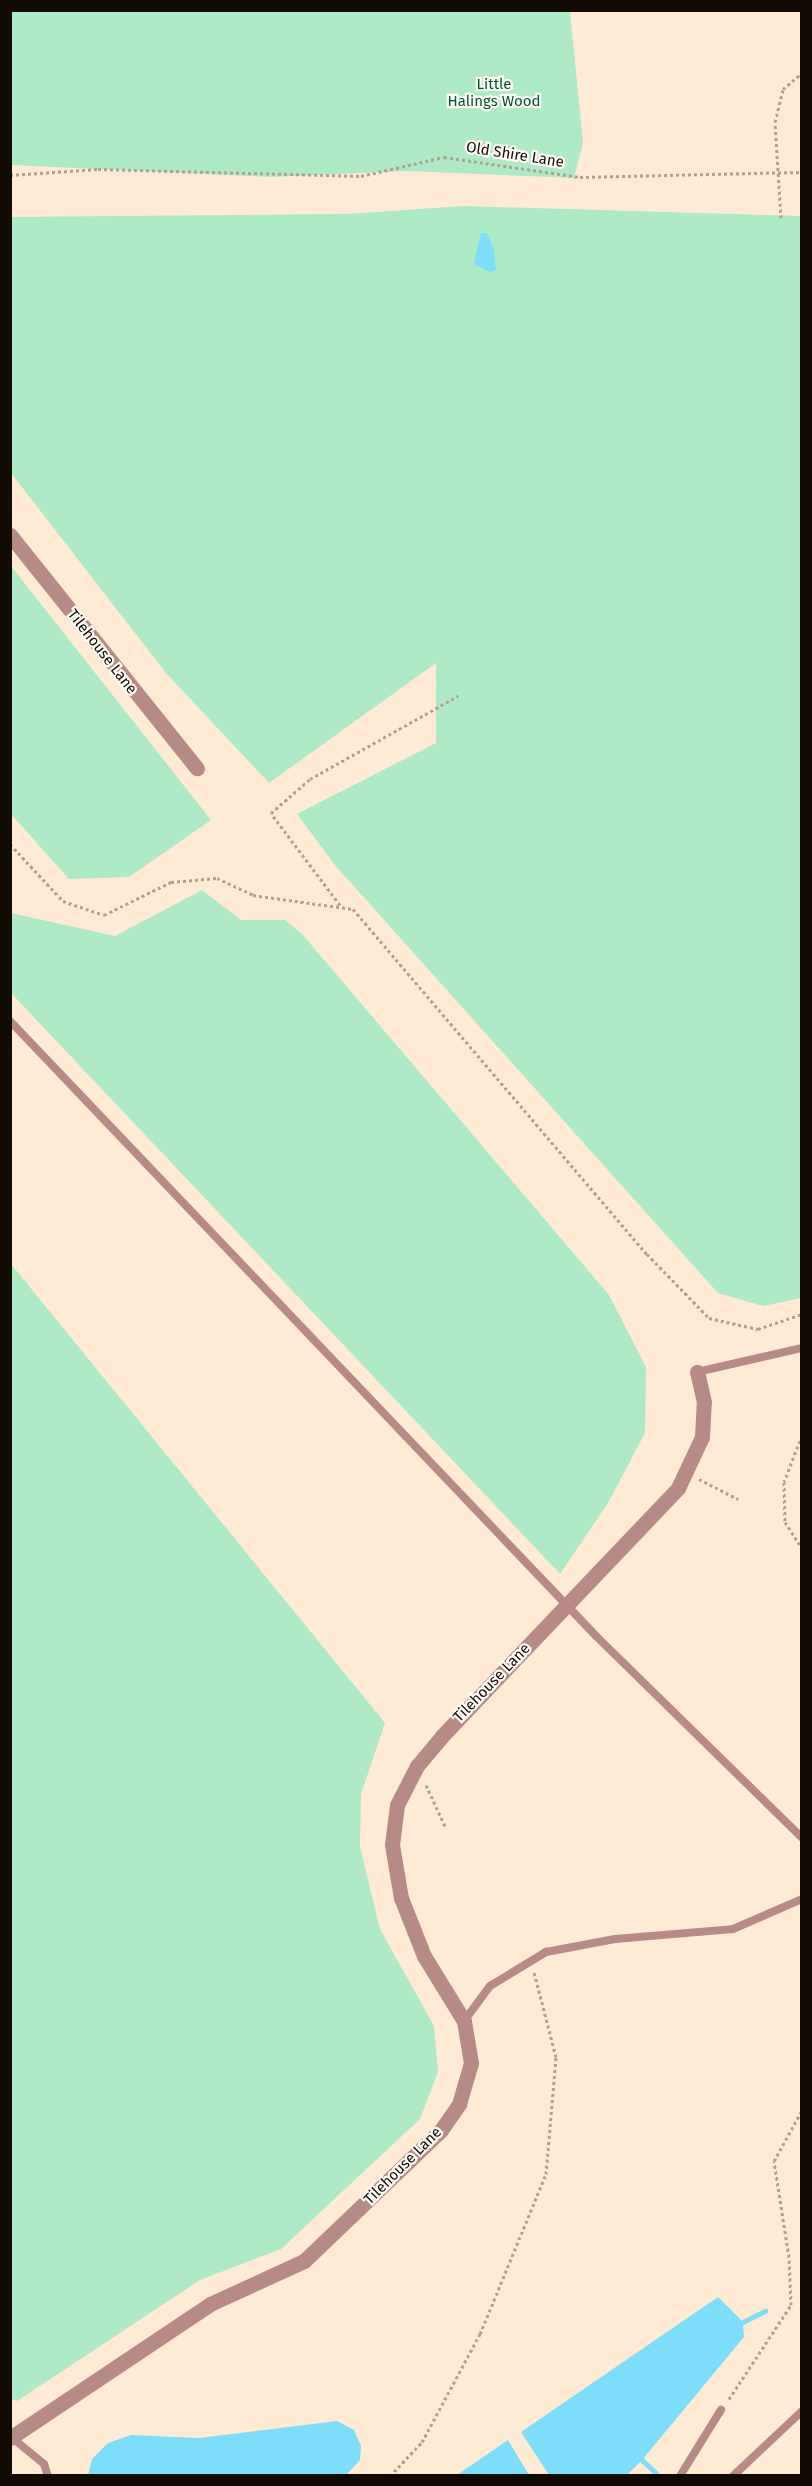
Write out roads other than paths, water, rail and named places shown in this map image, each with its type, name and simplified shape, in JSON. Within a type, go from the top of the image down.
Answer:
[{"type":"street","name":"Tilehouse Lane","points":[[10,534],[197,768]]},
{"type":"street","name":"Tilehouse Lane","points":[[11,2437],[210,2304],[304,2261],[441,2130],[459,2104],[471,2063],[464,2021],[424,1956],[401,1898],[392,1825],[417,1766],[442,1736],[678,1488],[702,1437],[704,1402],[697,1372]]},
{"type":"lane","points":[[10,1021],[556,1594],[801,1838]]},
{"type":"lane","points":[[697,1372],[801,1348]]},
{"type":"lane","points":[[464,2021],[490,1986],[546,1952],[615,1939],[734,1929],[801,1899]]},
{"type":"lane","points":[[681,2475],[721,2410]]},
{"type":"lane","points":[[733,2475],[801,2411]]},
{"type":"lane","points":[[11,2437],[44,2464],[48,2475]]},
{"type":"water","points":[[481,233],[487,233],[494,250],[496,270],[490,272],[474,264]]},
{"type":"water","points":[[718,2297],[743,2322],[744,2337],[642,2460],[627,2475],[549,2475],[521,2432]]},
{"type":"water","points":[[337,2421],[354,2430],[361,2446],[360,2460],[346,2475],[88,2475],[92,2459],[108,2443],[131,2435],[199,2438]]},
{"type":"water","points":[[508,2440],[529,2475],[457,2475]]},
{"type":"waterway","points":[[743,2322],[765,2311]]},
{"type":"waterway","points":[[642,2460],[656,2473]]},
{"type":"park label","name":"Little Halings Wood","points":[[494,92]]}]
